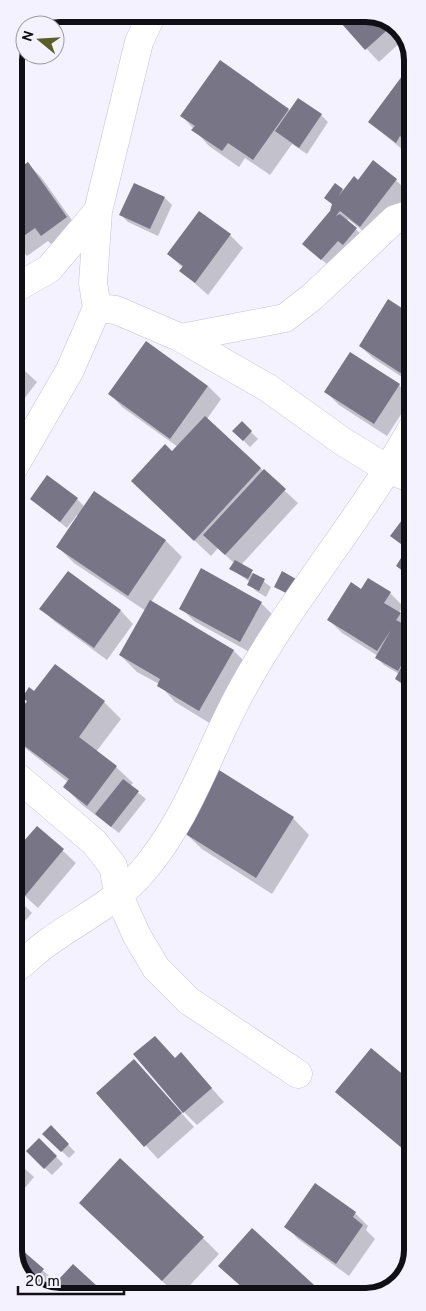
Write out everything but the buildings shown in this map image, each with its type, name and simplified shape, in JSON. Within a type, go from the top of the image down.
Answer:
[{"type":"street","points":[[22,454],[70,370],[97,308],[93,283],[98,211],[139,42],[148,22]]},
{"type":"street","points":[[22,284],[49,269],[98,211]]},
{"type":"street","points":[[181,338],[285,318],[312,297],[395,219],[404,216]]},
{"type":"street","points":[[97,308],[116,310],[181,338],[268,388],[342,441],[400,474]]},
{"type":"street","points":[[22,963],[48,943],[119,896],[144,870],[192,798],[244,687],[293,606],[400,474],[404,458]]},
{"type":"street","points":[[22,781],[94,842],[113,866],[119,896],[137,936],[156,968],[189,1001],[298,1074]]}]
